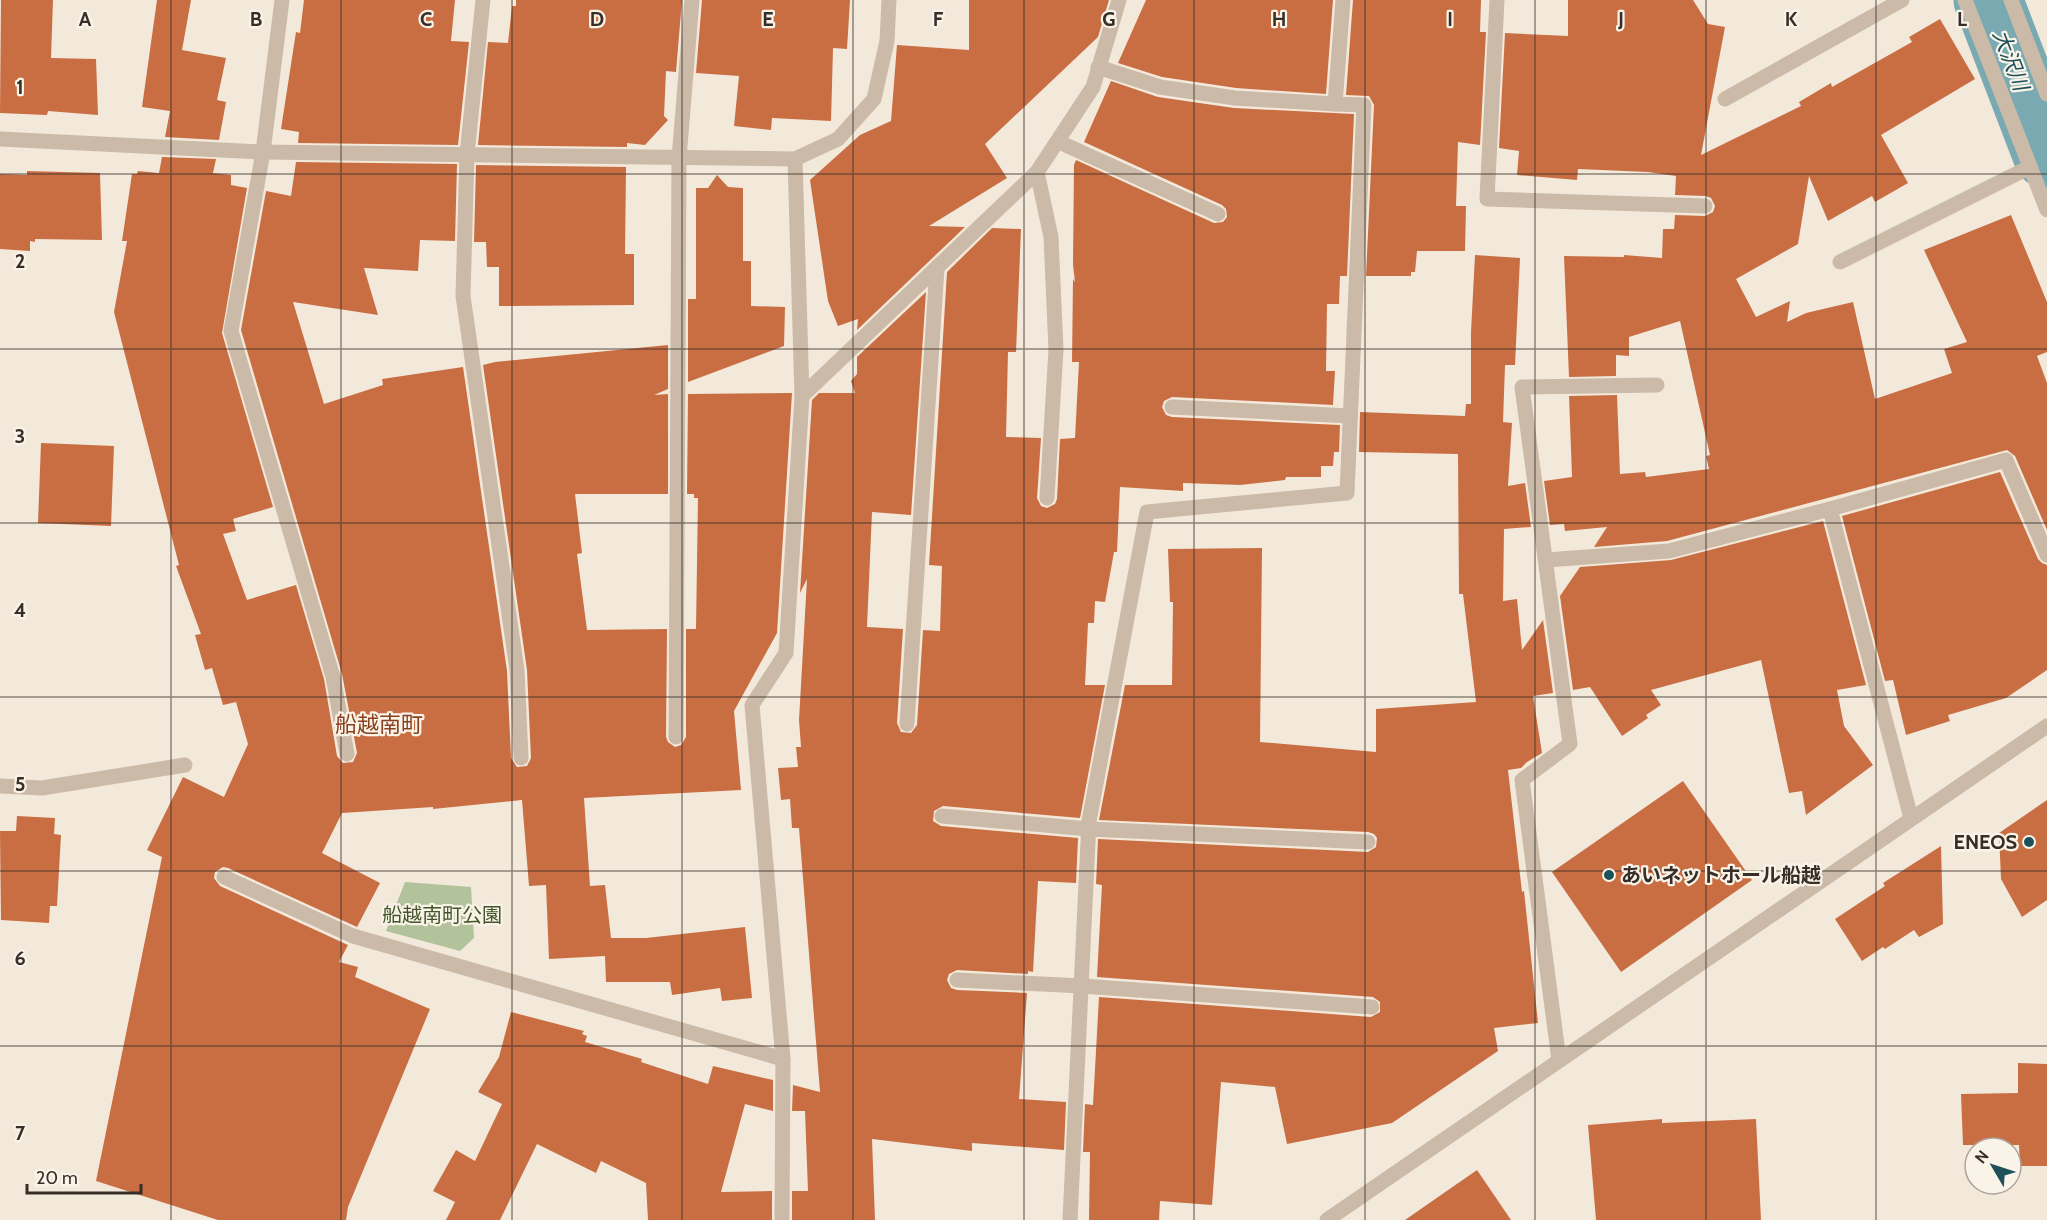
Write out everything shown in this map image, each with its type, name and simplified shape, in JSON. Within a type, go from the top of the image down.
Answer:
[{"type":"street","points":[[282,0],[263,152],[231,331],[333,677],[347,754]]},
{"type":"street","points":[[483,0],[467,154],[463,296],[517,670],[521,758]]},
{"type":"street","points":[[676,736],[679,158],[692,0]]},
{"type":"street","points":[[0,138],[263,152],[795,159],[838,139],[874,99],[888,41],[889,0]]},
{"type":"street","points":[[802,396],[1037,172],[1059,142],[1092,87],[1119,0]]},
{"type":"street","points":[[1335,104],[1343,0]]},
{"type":"street","points":[[1497,0],[1487,199],[1705,206]]},
{"type":"street","points":[[1725,99],[1902,0]]},
{"type":"street","points":[[1965,0],[2047,210]]},
{"type":"street","points":[[2011,0],[2047,94]]},
{"type":"street","points":[[1070,1220],[1089,829],[1147,513],[1347,493],[1364,105],[1235,98],[1160,87],[1098,67]]},
{"type":"street","points":[[1059,142],[1218,214]]},
{"type":"street","points":[[782,1220],[783,1059],[752,705],[786,653],[802,396],[795,159]]},
{"type":"street","points":[[1840,262],[2030,167]]},
{"type":"street","points":[[1037,172],[1051,237],[1056,350],[1047,498]]},
{"type":"street","points":[[907,724],[937,268]]},
{"type":"street","points":[[1558,1060],[1522,780],[1570,744],[1522,387],[1657,385]]},
{"type":"street","points":[[1172,407],[1350,416]]},
{"type":"street","points":[[1546,560],[1669,551],[1830,509],[2006,459],[2047,555]]},
{"type":"street","points":[[1830,509],[1911,818]]},
{"type":"street","points":[[1327,1220],[2047,726]]},
{"type":"street","points":[[0,786],[42,788],[185,765]]},
{"type":"street","points":[[942,816],[1089,829],[1368,842]]},
{"type":"street","points":[[224,877],[353,936],[783,1059]]},
{"type":"street","points":[[957,980],[1082,986],[1372,1007]]},
{"type":"green space","name":"船越南町公園","points":[[405,882],[471,887],[474,938],[460,951],[386,931]]},
{"type":"building","points":[[1,0],[53,0],[51,58],[96,59],[98,115],[48,111],[47,115],[0,113]]},
{"type":"building","points":[[157,0],[191,0],[182,50],[226,58],[217,100],[226,102],[219,140],[165,137],[170,111],[142,107]]},
{"type":"building","points":[[304,0],[455,0],[451,41],[469,42],[458,145],[298,143],[299,132],[281,129],[296,32],[300,33]]},
{"type":"building","points":[[516,0],[682,0],[676,72],[666,71],[664,116],[668,120],[645,145],[627,143],[627,147],[478,145],[488,42],[508,43],[512,6],[516,6]]},
{"type":"building","points":[[702,0],[850,0],[847,49],[833,48],[831,121],[772,118],[771,130],[734,126],[739,76],[696,73]]},
{"type":"building","points":[[969,0],[1109,0],[1098,37],[985,144],[1007,178],[929,226],[965,227],[857,330],[858,319],[838,326],[828,301],[810,180],[860,135],[891,121],[897,45],[969,50]]},
{"type":"building","points":[[1146,0],[1333,0],[1326,94],[1236,88],[1162,77],[1118,63]]},
{"type":"building","points":[[1353,0],[1481,0],[1480,32],[1486,32],[1480,145],[1458,142],[1456,206],[1466,206],[1465,251],[1417,251],[1415,272],[1411,272],[1411,276],[1366,276],[1374,105],[1369,96],[1346,95]]},
{"type":"building","points":[[1568,0],[1693,0],[1708,24],[1725,27],[1701,155],[1801,106],[1799,102],[1831,83],[1832,87],[1912,42],[1909,37],[1940,19],[1975,79],[1881,135],[1908,183],[1875,202],[1872,196],[1828,221],[1809,176],[1798,244],[1736,279],[1756,317],[1790,301],[1787,322],[1806,313],[1853,302],[1875,399],[1952,373],[1944,349],[1967,342],[1924,250],[2011,215],[2047,302],[2047,352],[2037,356],[2047,383],[2047,530],[2015,456],[2007,450],[1667,541],[1594,547],[1607,527],[1565,531],[1564,524],[1550,525],[1544,481],[1572,477],[1569,396],[1617,395],[1620,474],[1645,472],[1646,477],[1709,469],[1706,456],[1710,455],[1680,321],[1629,337],[1629,356],[1616,355],[1616,376],[1569,377],[1564,256],[1624,257],[1624,255],[1662,258],[1663,229],[1674,229],[1675,215],[1705,216],[1713,212],[1715,206],[1711,198],[1706,196],[1675,195],[1676,176],[1648,172],[1578,169],[1577,180],[1517,175],[1519,151],[1499,148],[1505,33],[1568,36]]},
{"type":"building","points":[[1111,81],[1158,97],[1234,108],[1354,114],[1347,276],[1340,276],[1339,304],[1327,304],[1326,371],[1335,371],[1333,405],[1172,397],[1164,401],[1162,407],[1166,415],[1172,417],[1340,425],[1339,452],[1334,452],[1333,466],[1321,466],[1321,477],[1286,477],[1285,480],[1240,485],[1183,483],[1183,491],[1120,487],[1117,552],[1114,552],[1105,602],[1095,601],[1094,623],[1088,623],[1085,685],[1105,685],[1080,818],[943,806],[934,811],[933,821],[941,826],[1078,838],[1076,883],[1038,881],[1033,972],[1028,971],[1028,974],[957,970],[949,974],[947,980],[951,988],[957,990],[1027,993],[1019,1099],[1066,1102],[1064,1150],[972,1143],[972,1151],[872,1139],[875,1220],[792,1220],[792,1191],[808,1191],[805,1111],[792,1111],[793,1085],[820,1092],[799,828],[792,828],[790,799],[781,800],[778,768],[798,767],[796,747],[801,747],[799,720],[807,579],[800,593],[812,400],[819,393],[855,393],[851,381],[857,374],[857,357],[926,292],[911,515],[872,512],[867,627],[903,629],[897,723],[901,732],[911,733],[917,725],[923,630],[940,631],[942,566],[929,565],[947,272],[992,228],[1021,229],[1016,352],[1008,352],[1006,437],[1041,438],[1037,498],[1041,506],[1047,508],[1055,504],[1057,499],[1060,439],[1075,438],[1079,362],[1072,362],[1073,279],[1075,282],[1073,265],[1074,165],[1076,160],[1214,223],[1223,222],[1227,217],[1226,209],[1222,205],[1084,142]]},
{"type":"building","points":[[162,157],[216,159],[213,173],[231,175],[231,185],[247,188],[222,333],[273,507],[233,519],[236,531],[223,534],[247,600],[296,585],[324,679],[337,756],[343,763],[353,762],[357,753],[342,674],[241,330],[266,191],[291,196],[296,162],[457,164],[455,241],[420,240],[418,271],[364,268],[378,315],[293,302],[324,404],[383,385],[382,379],[463,367],[507,671],[511,758],[517,767],[527,766],[531,758],[527,670],[483,365],[668,345],[668,389],[654,395],[668,394],[668,494],[575,494],[582,553],[577,554],[587,630],[667,629],[666,737],[668,742],[675,747],[681,745],[686,737],[686,629],[696,629],[698,498],[694,498],[694,494],[687,494],[688,394],[792,393],[777,633],[734,711],[741,790],[584,798],[590,886],[605,885],[611,938],[646,938],[745,927],[752,998],[722,1001],[720,988],[672,995],[670,982],[606,982],[605,956],[549,959],[546,885],[529,886],[522,800],[433,809],[433,807],[342,813],[322,853],[380,883],[357,927],[228,868],[223,867],[215,872],[214,878],[220,886],[348,945],[339,962],[358,967],[355,977],[430,1009],[348,1207],[346,1220],[218,1220],[96,1181],[162,857],[147,850],[183,777],[224,797],[248,744],[236,702],[223,705],[212,668],[205,670],[195,635],[201,634],[176,566],[179,565],[114,312],[127,241],[122,241],[132,174],[137,174],[138,171],[159,173]]},
{"type":"building","points":[[476,165],[626,167],[625,254],[634,254],[634,305],[499,306],[499,267],[487,267],[486,242],[474,242]]},
{"type":"building","points":[[27,171],[100,173],[102,240],[35,239],[35,242],[30,241],[30,251],[0,249],[0,174],[27,175]]},
{"type":"building","points":[[717,175],[728,187],[743,188],[743,261],[751,261],[751,306],[785,307],[784,346],[688,382],[688,299],[696,299],[696,188],[708,188]]},
{"type":"building","points":[[1475,255],[1520,258],[1515,365],[1505,365],[1503,422],[1512,423],[1508,486],[1525,483],[1531,527],[1504,529],[1503,601],[1517,599],[1522,650],[1543,620],[1553,693],[1533,696],[1542,753],[1521,768],[1508,770],[1538,1023],[1494,1028],[1498,1051],[1392,1123],[1287,1144],[1275,1087],[1221,1082],[1212,1205],[1160,1201],[1159,1220],[1089,1220],[1090,1152],[1083,1152],[1085,1104],[1093,1105],[1099,997],[1371,1017],[1380,1012],[1380,1002],[1373,997],[1097,977],[1102,885],[1096,884],[1098,839],[1368,852],[1376,847],[1377,838],[1374,834],[1099,820],[1125,685],[1172,685],[1173,602],[1170,602],[1168,549],[1262,548],[1260,742],[1376,752],[1376,709],[1476,702],[1463,594],[1459,594],[1458,454],[1359,452],[1360,412],[1465,416],[1466,404],[1471,404],[1471,332]]},
{"type":"building","points":[[41,443],[114,446],[111,526],[38,523]]},
{"type":"building","points":[[2000,472],[2038,559],[2047,565],[2047,670],[2006,698],[1948,715],[1950,721],[1906,735],[1893,680],[1885,681],[1842,516]]},
{"type":"building","points":[[1823,521],[1866,685],[1837,690],[1844,726],[1873,765],[1806,815],[1802,791],[1789,793],[1761,660],[1651,690],[1661,705],[1646,715],[1648,718],[1622,736],[1590,687],[1573,690],[1560,596],[1580,567],[1671,560]]},
{"type":"building","points":[[1683,781],[1752,880],[1621,972],[1552,872]]},
{"type":"building","points":[[2047,800],[2047,900],[2022,917],[2001,879],[1999,833]]},
{"type":"building","points":[[17,816],[55,818],[54,834],[61,835],[57,906],[50,906],[49,923],[1,920],[0,831],[16,831]]},
{"type":"building","points":[[1941,846],[1943,924],[1919,937],[1914,930],[1862,961],[1835,919],[1885,886],[1883,883]]},
{"type":"building","points":[[511,1012],[584,1031],[582,1034],[587,1036],[585,1042],[642,1059],[641,1062],[708,1084],[713,1066],[773,1080],[773,1111],[745,1104],[721,1192],[772,1191],[772,1220],[648,1220],[646,1183],[601,1161],[596,1173],[537,1144],[500,1220],[446,1220],[455,1202],[433,1191],[456,1150],[475,1161],[502,1104],[478,1092],[499,1057]]},
{"type":"building","points":[[2018,1063],[2047,1064],[2047,1166],[2023,1166],[2023,1136],[1963,1136],[1963,1145],[1961,1094],[2018,1093]]},
{"type":"building","points":[[1662,1119],[1662,1123],[1756,1119],[1761,1220],[1596,1220],[1588,1125]]},
{"type":"building","points":[[1477,1170],[1511,1220],[1405,1220]]},
{"type":"waterway","name":"大沢川","points":[[1988,0],[2047,154]]},
{"type":"place","name":"ENEOS","points":[[2029,842]]},
{"type":"place","name":"あいネットホール船越","points":[[1609,875]]},
{"type":"district","name":"船越南町","points":[[379,724]]}]
